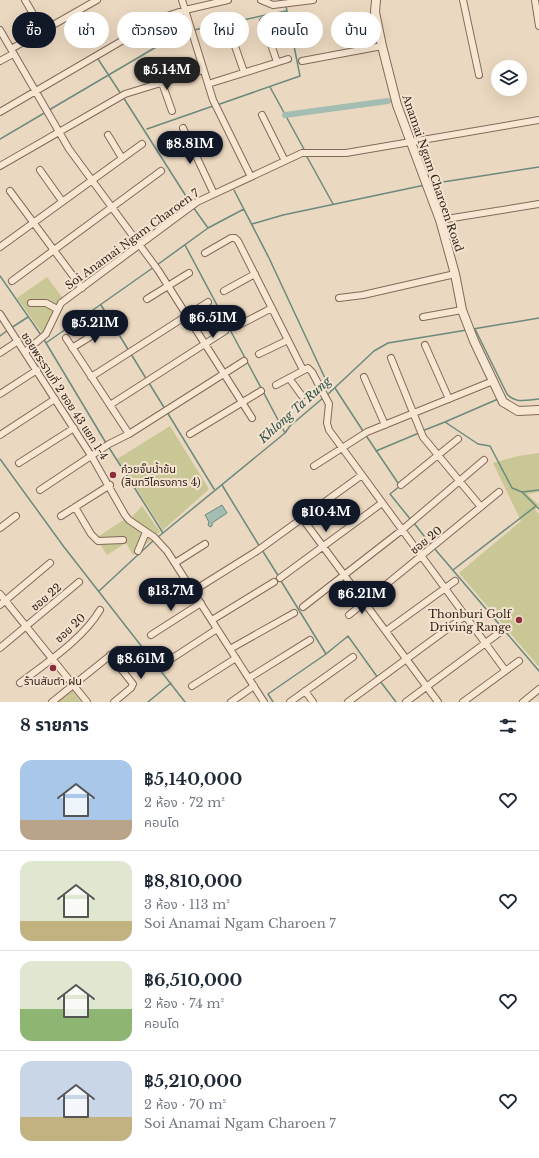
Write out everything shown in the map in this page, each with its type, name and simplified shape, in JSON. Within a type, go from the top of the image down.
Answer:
[{"type":"street","points":[[25,0],[32,12]]},
{"type":"street","points":[[56,24],[97,0]]},
{"type":"street","points":[[182,0],[213,100],[251,177]]},
{"type":"street","points":[[0,112],[161,18],[185,10],[228,0]]},
{"type":"street","points":[[261,0],[273,5],[314,0]]},
{"type":"street","name":"Anamai Ngam Charoen Road","points":[[376,0],[375,12],[397,105],[440,220],[455,274],[462,310],[501,398],[518,411],[539,410]]},
{"type":"street","points":[[463,0],[479,75]]},
{"type":"street","points":[[535,0],[539,26]]},
{"type":"street","points":[[0,30],[58,133],[169,286],[252,418]]},
{"type":"street","points":[[302,61],[382,46]]},
{"type":"street","points":[[0,61],[17,48]]},
{"type":"street","points":[[236,48],[244,72]]},
{"type":"street","points":[[272,48],[277,62]]},
{"type":"street","points":[[208,84],[288,59]]},
{"type":"street","points":[[0,166],[125,94],[203,70]]},
{"type":"street","points":[[162,83],[172,110]]},
{"type":"street","points":[[262,115],[285,161]]},
{"type":"street","name":"Soi Anamai Ngam Charoen 7","points":[[25,352],[46,334],[60,303],[140,246],[194,204],[302,153],[346,153],[412,143],[464,132],[539,120]]},
{"type":"street","points":[[183,128],[214,194]]},
{"type":"street","points":[[108,135],[122,158]]},
{"type":"street","points":[[0,247],[142,144]]},
{"type":"street","points":[[40,170],[62,201]]},
{"type":"street","points":[[12,281],[161,171]]},
{"type":"street","points":[[10,191],[82,288]]},
{"type":"street","points":[[440,220],[539,204]]},
{"type":"street","points":[[205,253],[231,238],[235,238],[255,274],[303,370]]},
{"type":"street","points":[[147,299],[190,273]]},
{"type":"street","points":[[224,291],[255,274]]},
{"type":"street","points":[[339,298],[363,295],[455,274]]},
{"type":"street","points":[[91,377],[208,302]]},
{"type":"street","points":[[31,303],[46,303],[57,309]]},
{"type":"street","points":[[241,324],[272,308]]},
{"type":"street","points":[[423,317],[462,310]]},
{"type":"street","name":"ซอยพระรามที่ 2 ซอย 43 แยก 1-4","points":[[0,314],[110,485],[125,515],[154,537],[175,563],[264,702]]},
{"type":"street","points":[[72,348],[109,325]]},
{"type":"street","points":[[110,405],[225,331]]},
{"type":"street","points":[[66,338],[129,434]]},
{"type":"street","points":[[259,354],[288,340]]},
{"type":"street","points":[[0,353],[18,341]]},
{"type":"street","points":[[425,345],[449,400]]},
{"type":"street","points":[[390,358],[423,437],[437,456],[481,507]]},
{"type":"street","points":[[40,490],[92,457],[109,444],[129,434],[244,361]]},
{"type":"street","points":[[276,385],[308,368],[312,372],[328,402],[328,428],[505,670]]},
{"type":"street","points":[[0,394],[37,370]]},
{"type":"street","points":[[364,377],[385,424]]},
{"type":"street","points":[[289,378],[302,396]]},
{"type":"street","points":[[314,466],[367,432],[493,381]]},
{"type":"street","points":[[190,434],[261,391]]},
{"type":"street","points":[[0,435],[55,399]]},
{"type":"street","points":[[19,463],[74,428]]},
{"type":"street","points":[[402,485],[458,439]]},
{"type":"street","points":[[303,607],[402,530],[484,460]]},
{"type":"street","points":[[193,591],[257,551],[362,475]]},
{"type":"street","points":[[62,516],[110,485]]},
{"type":"street","name":"ซอย 20","points":[[349,615],[364,601],[422,557],[499,492]]},
{"type":"street","points":[[280,578],[382,503]]},
{"type":"street","points":[[75,508],[91,534],[98,541],[123,540]]},
{"type":"street","points":[[0,528],[16,516]]},
{"type":"street","points":[[302,518],[438,702]]},
{"type":"street","points":[[138,551],[146,532]]},
{"type":"street","points":[[175,563],[205,544]]},
{"type":"street","points":[[0,605],[50,562]]},
{"type":"street","points":[[386,631],[455,581]]},
{"type":"street","name":"ซอย 22","points":[[0,648],[79,582]]},
{"type":"street","points":[[212,620],[274,582]]},
{"type":"street","points":[[0,594],[72,686],[87,702]]},
{"type":"street","points":[[151,635],[201,603]]},
{"type":"street","name":"ซอย 20","points":[[20,683],[51,659],[92,622],[100,610]]},
{"type":"street","points":[[230,649],[294,613]]},
{"type":"street","points":[[348,702],[466,616]]},
{"type":"street","points":[[168,660],[217,629]]},
{"type":"street","points":[[406,702],[499,633]]},
{"type":"street","points":[[249,678],[310,640]]},
{"type":"street","points":[[52,702],[117,650]]},
{"type":"street","points":[[110,655],[133,684],[131,688],[114,702]]},
{"type":"street","points":[[290,702],[353,657]]},
{"type":"street","points":[[192,686],[236,658]]},
{"type":"street","points":[[463,702],[519,661]]},
{"type":"street","points":[[231,702],[254,686]]},
{"type":"street","points":[[523,702],[539,689]]},
{"type":"street","points":[[305,691],[313,702]]},
{"type":"shaded area","points":[[47,277],[65,301],[53,325],[42,333],[17,298]]},
{"type":"shaded area","points":[[170,426],[209,489],[163,530],[117,459]]},
{"type":"shaded area","name":"Thonburi Golf Driving Range","points":[[539,453],[539,492],[527,494],[539,505],[535,510],[539,514],[539,667],[459,573],[521,521],[493,463],[518,456]]},
{"type":"shaded area","points":[[222,505],[227,513],[212,523],[212,526],[210,527],[205,515]]},
{"type":"shaded area","points":[[142,506],[160,532],[157,534],[131,518]]},
{"type":"shaded area","points":[[125,519],[151,540],[133,555],[126,543],[107,555],[96,538]]},
{"type":"shaded area","points":[[71,689],[81,702],[54,702]]},
{"type":"waterway","points":[[217,105],[300,76],[286,6]]},
{"type":"waterway","points":[[194,30],[286,11]]},
{"type":"waterway","points":[[49,110],[154,48]]},
{"type":"waterway","points":[[98,59],[121,94]]},
{"type":"waterway","points":[[270,87],[305,151]]},
{"type":"waterway","points":[[123,97],[191,204]]},
{"type":"waterway","points":[[285,115],[388,101]]},
{"type":"waterway","points":[[147,129],[213,106]]},
{"type":"waterway","points":[[0,139],[46,112]]},
{"type":"waterway","points":[[306,155],[333,204]]},
{"type":"waterway","points":[[430,184],[539,167]]},
{"type":"waterway","points":[[252,224],[283,215],[425,185]]},
{"type":"waterway","points":[[234,190],[269,258],[331,391]]},
{"type":"waterway","points":[[193,207],[208,228]]},
{"type":"waterway","points":[[157,265],[208,228],[244,209]]},
{"type":"waterway","points":[[185,245],[285,433]]},
{"type":"waterway","points":[[46,343],[154,267]]},
{"type":"waterway","points":[[0,276],[41,335]]},
{"type":"waterway","points":[[101,305],[129,351]]},
{"type":"waterway","points":[[11,328],[28,317]]},
{"type":"waterway","name":"Khlong Ta Rung","points":[[473,329],[539,318]]},
{"type":"waterway","points":[[475,329],[507,394],[518,400],[539,399]]},
{"type":"waterway","points":[[0,336],[8,330]]},
{"type":"waterway","name":"Khlong Ta Rung","points":[[326,396],[374,351],[388,343],[467,330]]},
{"type":"waterway","points":[[43,338],[106,443]]},
{"type":"waterway","points":[[131,354],[147,380]]},
{"type":"waterway","points":[[149,383],[165,409]]},
{"type":"waterway","points":[[335,388],[363,431]]},
{"type":"waterway","name":"Khlong Ta Rung","points":[[158,537],[285,433],[290,426],[323,398]]},
{"type":"waterway","points":[[445,422],[498,399]]},
{"type":"waterway","points":[[167,412],[214,489]]},
{"type":"waterway","points":[[422,431],[445,422],[478,444],[490,446],[512,488],[522,492],[539,490]]},
{"type":"waterway","points":[[376,451],[419,433]]},
{"type":"waterway","points":[[365,434],[400,486],[390,494],[411,520]]},
{"type":"waterway","points":[[108,446],[163,533]]},
{"type":"waterway","points":[[0,459],[64,547],[185,702]]},
{"type":"waterway","points":[[222,485],[260,547]]},
{"type":"waterway","points":[[522,492],[539,509]]},
{"type":"waterway","points":[[453,570],[536,506]]},
{"type":"waterway","points":[[414,523],[431,545]]},
{"type":"waterway","name":"Khlong Ta Rung","points":[[99,591],[155,539]]},
{"type":"waterway","points":[[434,548],[539,671]]},
{"type":"waterway","points":[[262,550],[279,577]]},
{"type":"waterway","points":[[281,581],[326,654]]},
{"type":"waterway","points":[[273,702],[268,694],[326,654],[348,636],[378,678]]},
{"type":"waterway","points":[[380,681],[396,702]]},
{"type":"waterway","points":[[148,702],[171,683]]},
{"type":"place","name":"ก๋วยจั๊บน้ำข้น (สินทวีโครงการ 4)","points":[[113,475]]},
{"type":"place","name":"Thonburi Golf Driving Range","points":[[519,620]]},
{"type":"place","name":"ร้านสัมตำ ฝน","points":[[53,668]]}]
